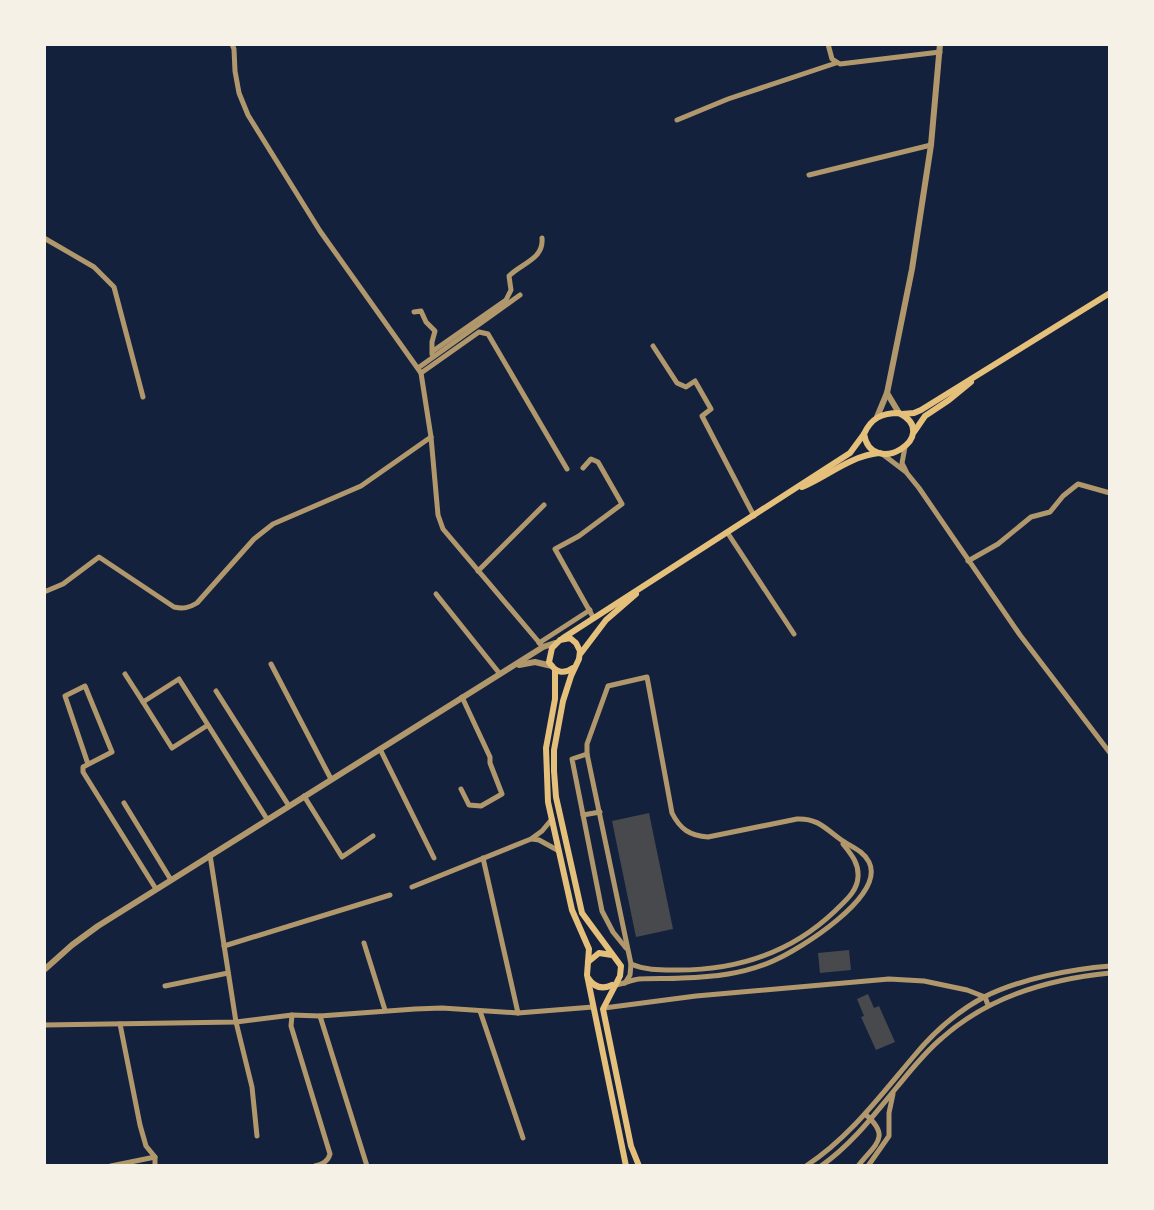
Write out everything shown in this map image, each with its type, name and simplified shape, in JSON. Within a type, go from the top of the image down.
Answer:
[{"type":"main road","points":[[626,1166],[587,975],[589,949],[572,910],[548,802],[546,748],[555,699],[554,668],[550,657],[558,641],[591,613],[654,579],[850,453],[877,417],[921,410],[1110,293]]},
{"type":"main road","points":[[792,492],[854,458],[892,453],[905,447],[925,416],[983,372]]},
{"type":"main road","points":[[900,414],[912,424],[913,433]]},
{"type":"main road","points":[[864,434],[869,447],[880,453]]},
{"type":"main road","points":[[639,1166],[631,1146],[603,1009],[617,984],[621,966],[582,913],[556,797],[554,750],[563,701],[579,655],[606,620],[654,579]]},
{"type":"main road","points":[[558,641],[570,638],[576,643],[579,655]]},
{"type":"main road","points":[[554,668],[565,672],[573,668]]},
{"type":"main road","points":[[588,962],[599,953],[616,956]]},
{"type":"main road","points":[[587,975],[596,986],[617,984]]},
{"type":"street","points":[[232,44],[239,93],[248,115],[320,231],[420,371],[431,437],[438,515],[443,529],[541,645]]},
{"type":"street","points":[[828,44],[836,63]]},
{"type":"street","points":[[677,120],[728,99],[836,63],[940,48],[931,145],[912,269],[887,393],[877,417]]},
{"type":"street","points":[[809,175],[931,145]]},
{"type":"street","points":[[44,238],[94,267],[114,287],[143,397]]},
{"type":"street","points":[[433,351],[506,300],[511,290],[509,276],[537,257],[543,247],[542,238]]},
{"type":"street","points":[[420,371],[431,359],[520,295]]},
{"type":"street","points":[[414,312],[421,311],[435,331],[431,359]]},
{"type":"street","points":[[420,371],[479,332],[488,334],[567,469]]},
{"type":"street","points":[[653,346],[677,383],[686,387],[695,381],[711,409],[702,416],[754,516]]},
{"type":"street","points":[[887,393],[900,414]]},
{"type":"street","points":[[44,592],[63,584],[99,557],[174,607],[190,607],[254,539],[273,524],[361,486],[431,437]]},
{"type":"street","points":[[905,447],[902,463],[906,472]]},
{"type":"street","points":[[880,453],[906,472],[919,488],[1020,635],[1110,753]]},
{"type":"street","points":[[44,970],[89,932],[512,668],[591,613],[555,549],[579,536],[622,504],[598,462],[591,459],[583,468]]},
{"type":"street","points":[[968,561],[998,544],[1031,517],[1050,512],[1078,484],[1110,493]]},
{"type":"street","points":[[478,571],[544,505]]},
{"type":"street","points":[[727,532],[794,634]]},
{"type":"street","points":[[436,594],[500,674]]},
{"type":"street","points":[[541,645],[558,641]]},
{"type":"street","points":[[512,668],[535,662],[554,668]]},
{"type":"street","points":[[271,664],[331,779]]},
{"type":"street","points":[[125,674],[172,748],[208,725]]},
{"type":"street","points":[[647,677],[672,813],[678,824],[690,834],[708,837],[803,819],[815,821],[868,859],[872,873],[858,900],[817,936],[772,962],[742,972],[638,979],[617,984],[630,975],[630,962],[587,744],[608,686],[647,677]]},
{"type":"street","points":[[143,702],[179,679],[267,819]]},
{"type":"street","points":[[88,764],[65,696],[85,686],[112,752],[83,767],[83,772],[156,889]]},
{"type":"street","points":[[216,691],[289,806]]},
{"type":"street","points":[[461,789],[469,805],[481,806],[502,794],[490,757],[462,697]]},
{"type":"street","points":[[380,749],[434,858]]},
{"type":"street","points":[[587,754],[572,759],[602,911],[608,925],[627,949]]},
{"type":"street","points":[[304,796],[342,857],[373,836]]},
{"type":"street","points":[[124,803],[171,880]]},
{"type":"street","points":[[583,815],[600,812]]},
{"type":"street","points":[[412,887],[531,839],[552,818]]},
{"type":"street","points":[[531,839],[559,851]]},
{"type":"street","points":[[616,956],[647,970],[714,969],[751,961],[788,944],[829,917],[856,887],[857,866],[840,840]]},
{"type":"street","points":[[210,855],[236,1022],[252,1087],[257,1136]]},
{"type":"street","points":[[483,858],[518,1013]]},
{"type":"street","points":[[224,946],[390,895]]},
{"type":"street","points":[[364,943],[385,1010]]},
{"type":"street","points":[[616,956],[627,949]]},
{"type":"street","points":[[806,1166],[841,1139],[935,1033],[985,997],[1044,976],[1110,966]]},
{"type":"street","points":[[165,986],[228,973]]},
{"type":"street","points":[[821,1166],[869,1122],[940,1039],[960,1023],[988,1005],[1016,993],[1074,978],[1110,973]]},
{"type":"street","points":[[603,1009],[696,996],[889,979],[924,981],[967,990],[985,997],[988,1005]]},
{"type":"street","points":[[44,1025],[236,1022],[292,1015],[442,1008],[518,1013],[593,1007]]},
{"type":"street","points":[[480,1011],[523,1138]]},
{"type":"street","points":[[292,1015],[291,1026],[330,1154],[325,1163],[315,1166]]},
{"type":"street","points":[[320,1016],[367,1166]]},
{"type":"street","points":[[120,1024],[140,1125],[146,1146],[155,1157],[155,1166]]},
{"type":"street","points":[[868,1166],[886,1142],[890,1131],[894,1090]]},
{"type":"street","points":[[874,1103],[889,1119]]},
{"type":"street","points":[[865,1114],[869,1122],[878,1126],[886,1125],[889,1119]]},
{"type":"street","points":[[858,1166],[879,1139],[878,1126]]},
{"type":"street","points":[[111,1166],[155,1157]]},
{"type":"building","points":[[649,813],[673,929],[636,937],[612,821]]},
{"type":"building","points":[[849,950],[851,970],[820,973],[818,953]]},
{"type":"building","points":[[868,994],[874,1008],[879,1006],[895,1042],[876,1050],[861,1017],[864,1016],[857,999]]}]
